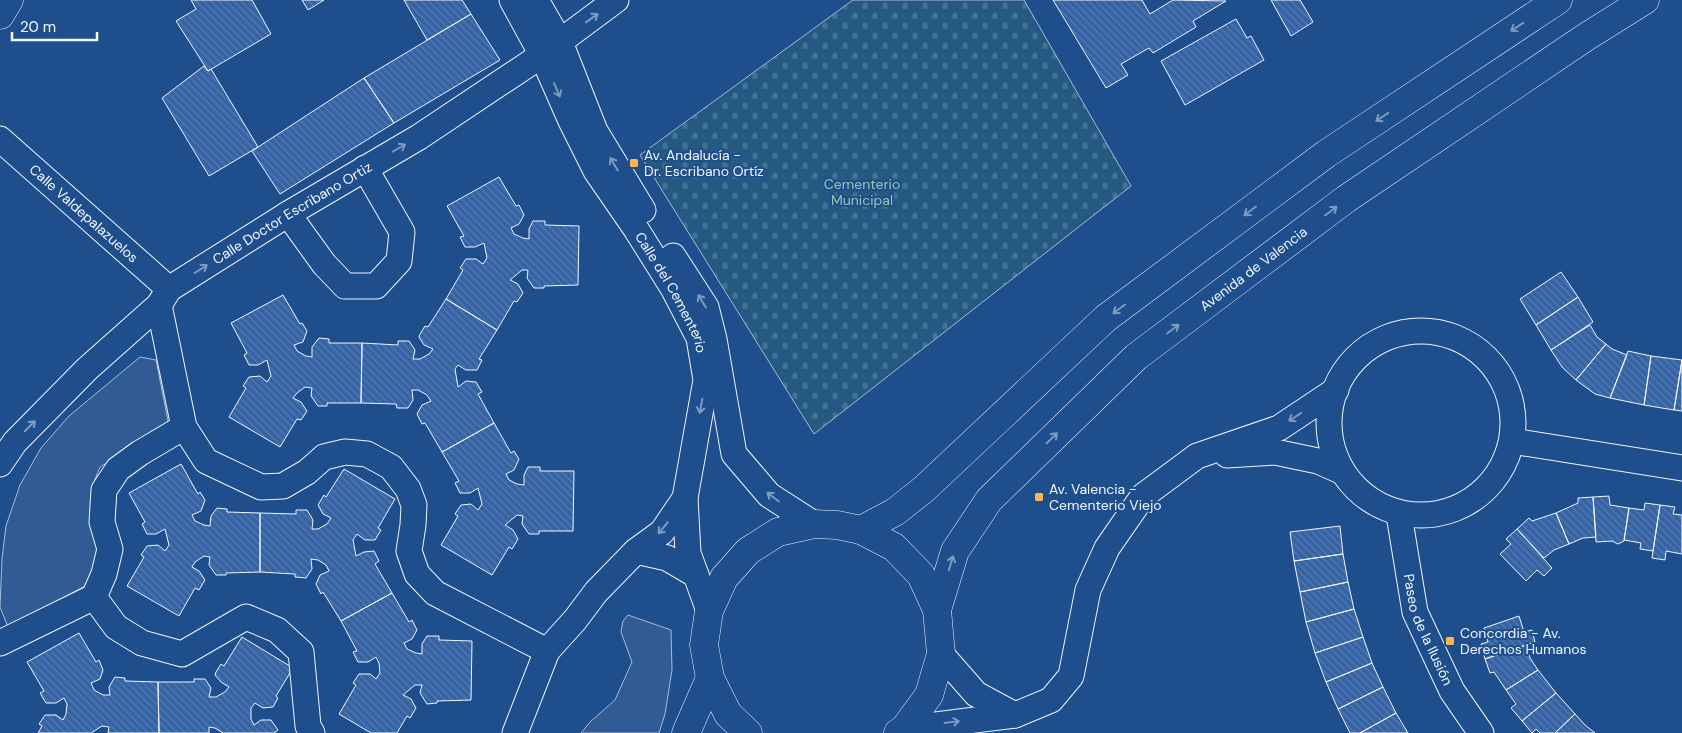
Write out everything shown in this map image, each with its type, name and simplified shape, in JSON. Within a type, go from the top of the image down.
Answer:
[{"type":"main road","points":[[0,15],[9,0]]},
{"type":"main road","points":[[860,530],[895,512],[924,489],[1106,318],[1326,154],[1558,0]]},
{"type":"main road","name":"Avenida de Valencia","points":[[937,610],[955,551],[990,500],[1136,357],[1346,199],[1586,37],[1645,0]]},
{"type":"main road","points":[[748,733],[728,714],[710,678],[704,645],[709,611],[724,578],[748,551],[778,532],[814,524],[837,525],[860,530],[894,547],[920,575],[937,610],[941,654],[929,695],[901,731]]},
{"type":"main road","points":[[686,733],[710,678]]},
{"type":"street","name":"Calle del Cementerio","points":[[512,0],[551,48],[595,131],[631,192],[706,307],[714,339],[734,454],[769,495],[814,524]]},
{"type":"street","name":"Calle del Cementerio","points":[[536,0],[571,121],[596,171],[636,229],[673,288],[699,338],[706,380],[685,498],[688,553],[709,611]]},
{"type":"street","name":"Calle Doctor Escribano Ortiz","points":[[0,464],[15,442],[87,369],[164,297],[288,214],[419,137],[551,48],[616,0]]},
{"type":"street","name":"Calle Valdepalazuelos","points":[[0,139],[164,297]]},
{"type":"street","points":[[288,214],[324,264],[344,286],[376,286],[399,261],[402,232],[365,168]]},
{"type":"street","points":[[164,297],[184,427],[206,461],[261,487],[283,486],[307,472],[324,457],[345,452],[367,454],[391,467],[408,489],[414,505],[413,525],[408,551],[416,574],[435,594],[547,651]]},
{"type":"street","points":[[1197,456],[1275,452],[1318,460],[1342,472],[1358,490],[1399,515],[1446,512],[1476,498],[1492,483],[1512,441],[1514,418],[1507,387],[1496,367],[1463,339],[1432,330],[1416,330],[1384,338],[1366,349],[1342,376],[1330,406],[1329,429],[1342,472]]},
{"type":"street","points":[[901,731],[1015,715],[1051,700],[1071,676],[1088,590],[1107,548],[1143,496],[1197,456],[1279,428],[1336,390]]},
{"type":"street","points":[[0,643],[94,597],[104,574],[110,549],[102,522],[104,490],[118,469],[140,453],[184,427]]},
{"type":"street","points":[[1512,441],[1682,468]]},
{"type":"street","points":[[515,733],[547,651],[575,620],[596,592],[636,551],[662,532],[685,498]]},
{"type":"street","name":"Paseo de la Ilusión","points":[[1399,515],[1415,612],[1452,691],[1482,733]]},
{"type":"street","points":[[636,551],[667,558],[696,575]]},
{"type":"street","points":[[94,597],[116,627],[142,643],[182,654],[246,617],[277,630],[301,652],[308,726],[312,733]]},
{"type":"street","points":[[941,654],[976,694],[1015,715]]},
{"type":"green space","name":"Cementerio Municipal","points":[[853,0],[1024,0],[1131,186],[814,434],[640,155]]},
{"type":"shaded area","points":[[140,357],[156,360],[169,426],[100,467],[93,484],[92,498],[98,542],[97,564],[85,586],[8,627],[0,607],[2,559],[6,526],[20,485],[41,448],[69,416]]},
{"type":"shaded area","points":[[628,615],[671,630],[672,670],[665,714],[659,733],[581,733],[590,722],[615,700],[632,662],[621,632],[623,621]]},
{"type":"building","points":[[191,0],[252,0],[271,34],[208,71],[176,21],[196,9]]},
{"type":"building","points":[[302,0],[324,0],[308,10]]},
{"type":"building","points":[[404,0],[462,0],[471,14],[427,40]]},
{"type":"building","points":[[1053,0],[1142,0],[1150,14],[1173,0],[1226,1],[1193,21],[1196,27],[1153,53],[1149,48],[1121,64],[1128,75],[1106,88]]},
{"type":"building","points":[[1271,0],[1300,0],[1313,22],[1291,36]]},
{"type":"building","points":[[471,14],[500,60],[394,123],[364,78]]},
{"type":"building","points":[[1236,19],[1247,38],[1251,36],[1264,60],[1185,105],[1161,61]]},
{"type":"building","points":[[204,66],[208,71],[211,69],[258,147],[209,176],[162,98]]},
{"type":"building","points":[[364,78],[394,123],[280,194],[252,151]]},
{"type":"building","points":[[499,177],[516,206],[519,205],[524,215],[519,224],[511,228],[514,234],[529,239],[529,229],[533,221],[545,221],[545,225],[579,226],[578,285],[534,288],[527,278],[528,270],[522,270],[510,280],[518,284],[523,293],[517,302],[514,301],[497,330],[446,299],[463,270],[460,268],[466,259],[476,259],[483,264],[487,258],[484,243],[475,247],[465,247],[460,237],[464,236],[447,206]]},
{"type":"building","points":[[1561,272],[1578,297],[1536,325],[1520,299]]},
{"type":"building","points":[[283,295],[300,324],[302,323],[307,331],[303,342],[294,345],[297,351],[312,357],[312,347],[319,338],[329,339],[329,343],[362,343],[361,403],[327,403],[327,406],[318,406],[311,396],[312,388],[305,387],[293,398],[301,402],[307,411],[301,420],[297,419],[280,447],[229,417],[246,388],[243,386],[249,377],[260,376],[267,382],[271,376],[267,360],[258,365],[249,365],[244,355],[247,353],[231,323]]},
{"type":"building","points":[[1578,297],[1593,322],[1551,350],[1536,325]]},
{"type":"building","points":[[446,299],[497,330],[479,359],[482,360],[477,370],[466,370],[458,365],[455,369],[458,387],[466,381],[476,382],[482,392],[478,394],[494,423],[442,452],[425,423],[422,424],[417,414],[422,405],[431,401],[427,395],[418,390],[412,390],[413,400],[408,408],[397,408],[396,404],[361,403],[362,343],[398,345],[398,341],[409,341],[415,350],[413,359],[420,359],[429,354],[433,349],[424,345],[419,337],[420,334],[425,326],[428,327]]},
{"type":"building","points":[[1590,325],[1597,337],[1606,344],[1576,380],[1562,367],[1551,350]]},
{"type":"building","points":[[1606,344],[1612,349],[1627,355],[1610,398],[1595,394],[1576,380]]},
{"type":"building","points":[[1628,351],[1651,356],[1644,405],[1610,398]]},
{"type":"building","points":[[1651,356],[1682,360],[1674,410],[1644,405]]},
{"type":"building","points":[[1682,360],[1682,411],[1674,410]]},
{"type":"building","points":[[494,423],[511,453],[514,451],[519,459],[514,470],[506,474],[509,480],[524,485],[524,475],[528,467],[540,467],[540,471],[574,471],[573,531],[539,531],[539,534],[529,534],[522,524],[523,516],[517,515],[505,525],[513,530],[518,539],[512,549],[509,547],[492,575],[441,545],[458,516],[455,514],[461,505],[471,504],[478,510],[482,504],[478,488],[470,493],[460,493],[455,483],[459,481],[442,452]]},
{"type":"building","points":[[181,464],[198,494],[200,492],[205,500],[201,511],[192,515],[195,521],[210,526],[211,516],[217,508],[227,509],[227,512],[260,513],[260,572],[216,575],[209,565],[210,557],[204,556],[195,562],[192,567],[199,571],[205,580],[199,590],[195,588],[179,616],[127,586],[144,557],[141,555],[147,546],[158,545],[165,551],[169,545],[165,529],[156,534],[147,534],[142,524],[145,522],[129,493]]},
{"type":"building","points":[[344,469],[395,499],[378,528],[381,530],[375,540],[365,540],[357,534],[353,540],[356,556],[364,552],[374,551],[379,561],[375,564],[392,593],[341,621],[316,584],[320,575],[329,571],[326,565],[318,560],[311,559],[312,569],[306,578],[295,577],[295,574],[260,572],[260,513],[296,514],[296,510],[307,510],[313,520],[312,529],[318,529],[327,524],[331,518],[323,514],[318,505],[324,495],[326,497]]},
{"type":"building","points":[[1609,496],[1610,505],[1629,508],[1624,541],[1618,544],[1612,541],[1596,542],[1593,497]]},
{"type":"building","points":[[1593,497],[1596,537],[1583,538],[1569,544],[1556,513],[1578,503],[1578,498]]},
{"type":"building","points":[[1645,503],[1660,505],[1653,551],[1640,549],[1641,543],[1624,540],[1629,508],[1644,510]]},
{"type":"building","points":[[1660,505],[1675,507],[1673,514],[1682,515],[1682,554],[1666,551],[1665,560],[1652,558]]},
{"type":"building","points":[[1556,513],[1569,544],[1554,550],[1544,558],[1517,529],[1529,518],[1532,521]]},
{"type":"building","points":[[1340,526],[1343,554],[1294,561],[1290,532]]},
{"type":"building","points":[[1517,529],[1552,568],[1544,576],[1537,570],[1526,581],[1500,554],[1511,544],[1506,539]]},
{"type":"building","points":[[1343,554],[1348,582],[1300,592],[1294,561]]},
{"type":"building","points":[[1348,582],[1354,609],[1306,622],[1300,592]]},
{"type":"building","points":[[392,593],[409,622],[412,620],[417,630],[412,639],[404,643],[407,649],[422,654],[422,644],[427,636],[439,636],[439,640],[472,641],[471,700],[437,701],[437,703],[427,704],[420,693],[422,685],[415,685],[403,695],[411,699],[416,708],[410,718],[407,716],[397,733],[371,733],[339,714],[356,685],[353,683],[359,674],[370,674],[376,679],[380,673],[376,657],[368,662],[358,662],[353,652],[357,651],[341,621]]},
{"type":"building","points":[[1354,609],[1363,637],[1315,653],[1306,622]]},
{"type":"building","points":[[1519,616],[1524,632],[1532,630],[1535,642],[1485,659],[1481,644],[1488,642],[1484,628]]},
{"type":"building","points":[[79,633],[96,662],[99,660],[103,670],[100,679],[91,683],[94,690],[103,695],[110,695],[109,687],[115,677],[125,678],[125,681],[158,682],[159,733],[108,733],[109,727],[102,726],[91,733],[38,733],[42,726],[39,724],[45,715],[56,715],[63,720],[67,704],[64,698],[56,703],[46,703],[40,693],[44,691],[27,662]]},
{"type":"building","points":[[242,637],[293,668],[276,696],[278,698],[273,707],[263,708],[255,703],[251,708],[251,719],[254,725],[261,720],[271,720],[278,730],[274,733],[223,733],[209,727],[209,733],[159,733],[158,682],[194,682],[194,679],[205,679],[211,688],[209,697],[216,697],[225,692],[229,687],[221,682],[215,675],[216,672],[221,664],[224,666]]},
{"type":"building","points":[[1363,637],[1372,663],[1326,682],[1315,653]]},
{"type":"building","points":[[1526,645],[1530,658],[1538,670],[1506,690],[1494,672],[1490,673],[1485,659]]},
{"type":"building","points":[[1372,663],[1383,687],[1338,709],[1326,682]]},
{"type":"building","points":[[1538,670],[1556,693],[1522,721],[1511,708],[1516,704],[1506,690]]},
{"type":"building","points":[[1383,687],[1396,713],[1360,733],[1350,733],[1338,709]]},
{"type":"building","points":[[1556,693],[1575,714],[1555,733],[1540,733],[1536,729],[1532,733],[1522,721]]},
{"type":"building","points":[[1396,713],[1408,733],[1360,733]]},
{"type":"building","points":[[1575,714],[1595,733],[1555,733]]},
{"type":"place","name":"Av. Andalucía - Dr. Escribano Ortíz","points":[[634,163]]},
{"type":"place","name":"Av. Valencia - Cementerio Viejo","points":[[1039,497]]},
{"type":"place","name":"Concordia - Av. Derechos Humanos","points":[[1450,641]]}]
